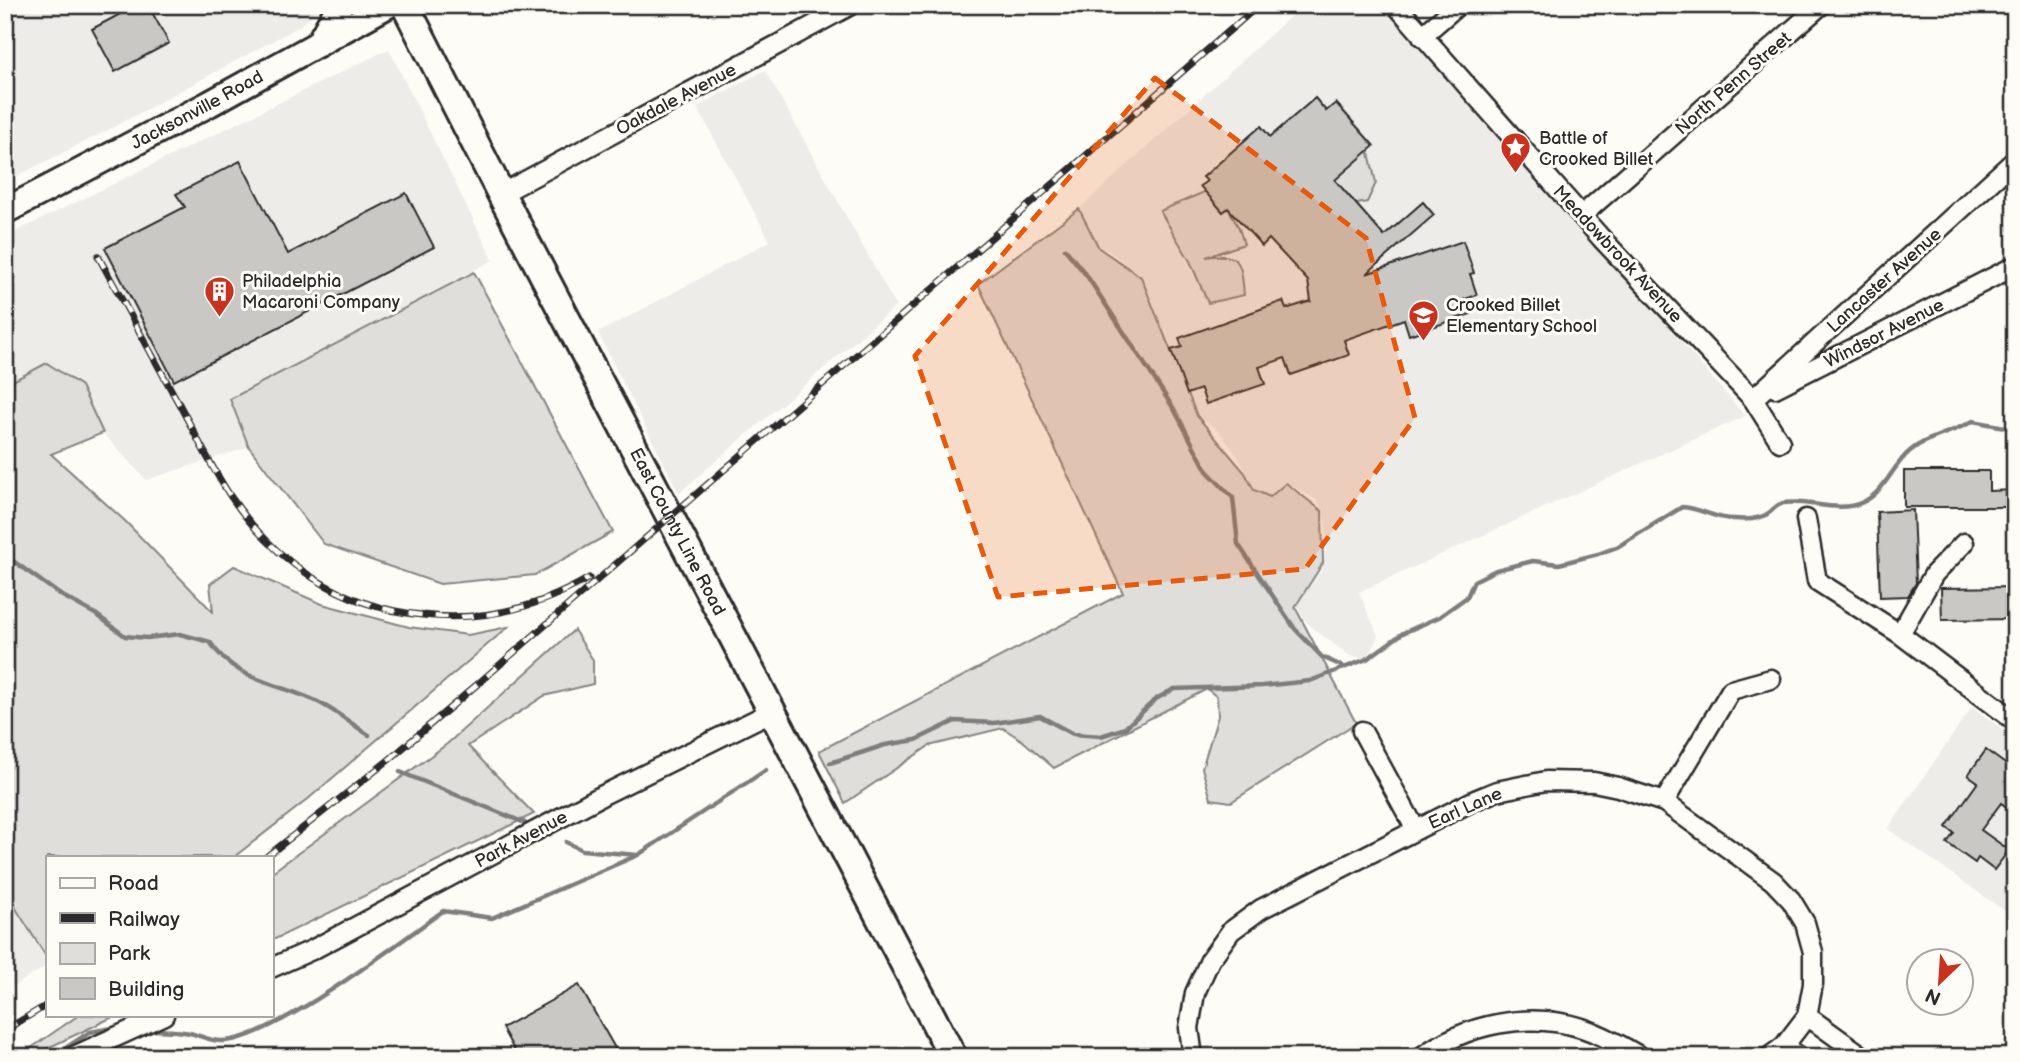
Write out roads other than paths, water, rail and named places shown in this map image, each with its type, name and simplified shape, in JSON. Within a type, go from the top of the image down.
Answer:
[{"type":"main road","points":[[317,46],[340,5]]},
{"type":"main road","name":"Jacksonville Road","points":[[5,211],[317,46],[388,5]]},
{"type":"main road","name":"East County Line Road","points":[[405,5],[501,194],[953,1057]]},
{"type":"street","name":"Oakdale Avenue","points":[[501,194],[851,5]]},
{"type":"street","name":"Meadowbrook Avenue","points":[[1396,5],[1581,216],[1753,399],[1780,442]]},
{"type":"street","points":[[1422,36],[1458,5]]},
{"type":"street","name":"North Penn Street","points":[[1581,216],[1821,5]]},
{"type":"street","name":"Lancaster Avenue","points":[[1753,399],[2015,160]]},
{"type":"street","name":"Windsor Avenue","points":[[1753,399],[2015,266]]},
{"type":"street","points":[[1806,519],[1817,581],[1900,634],[2015,721]]},
{"type":"street","points":[[1900,634],[1934,574],[1964,543]]},
{"type":"street","points":[[1664,802],[1731,690],[1771,679]]},
{"type":"street","name":"Park Avenue","points":[[273,967],[323,944],[603,795],[771,712]]},
{"type":"street","points":[[1362,731],[1416,830]]},
{"type":"street","name":"Earl Lane","points":[[1193,1057],[1189,1028],[1195,993],[1210,960],[1231,932],[1261,909],[1497,791],[1546,781],[1594,782],[1630,790],[1664,802],[1773,881],[1791,900],[1805,923],[1813,952],[1813,984],[1807,1016],[1784,1046],[1769,1057]]},
{"type":"street","points":[[72,1057],[162,1016]]},
{"type":"street","points":[[1807,1016],[1864,1057]]},
{"type":"street","points":[[1421,1057],[1454,1038],[1484,1026],[1518,1021],[1550,1022],[1582,1028],[1641,1057]]},
{"type":"street","points":[[1784,1046],[1800,1057]]},
{"type":"waterway","points":[[1065,249],[1087,276],[1174,409],[1207,471],[1233,498],[1238,544],[1295,629],[1322,657],[1344,667]]},
{"type":"waterway","points":[[830,763],[885,745],[916,740],[955,721],[994,723],[1040,716],[1073,734],[1101,736],[1125,728],[1156,699],[1174,689],[1262,686],[1310,681],[1367,659],[1403,633],[1439,617],[1467,597],[1474,581],[1496,570],[1533,561],[1559,564],[1598,554],[1617,547],[1682,507],[1727,519],[1753,519],[1762,517],[1783,503],[1833,507],[1853,505],[1871,498],[1904,457],[1925,442],[1973,421],[2015,429]]},
{"type":"waterway","points":[[5,555],[59,594],[97,615],[125,636],[147,638],[180,634],[210,642],[232,666],[245,674],[318,702],[369,735]]},
{"type":"waterway","points":[[146,1029],[189,1033],[221,1041],[243,1037],[270,1026],[334,988],[443,911],[492,918],[638,855],[766,770]]},
{"type":"waterway","points":[[400,772],[525,823]]},
{"type":"waterway","points":[[566,842],[582,850],[637,855]]},
{"type":"waterway","points":[[52,1057],[90,1032],[124,1026]]},
{"type":"railway","points":[[267,856],[390,759],[480,682],[1259,5]]},
{"type":"railway","points":[[98,256],[231,497],[268,542],[313,578],[364,602],[392,610],[444,617],[508,611],[549,598],[589,578]]},
{"type":"railway","points":[[5,1030],[46,1006]]},
{"type":"place","name":"Battle of Crooked Billet","points":[[1516,175]]},
{"type":"place","name":"Philadelphia Macaroni Company","points":[[219,318]]},
{"type":"place","name":"Crooked Billet Elementary School","points":[[1423,342]]}]
